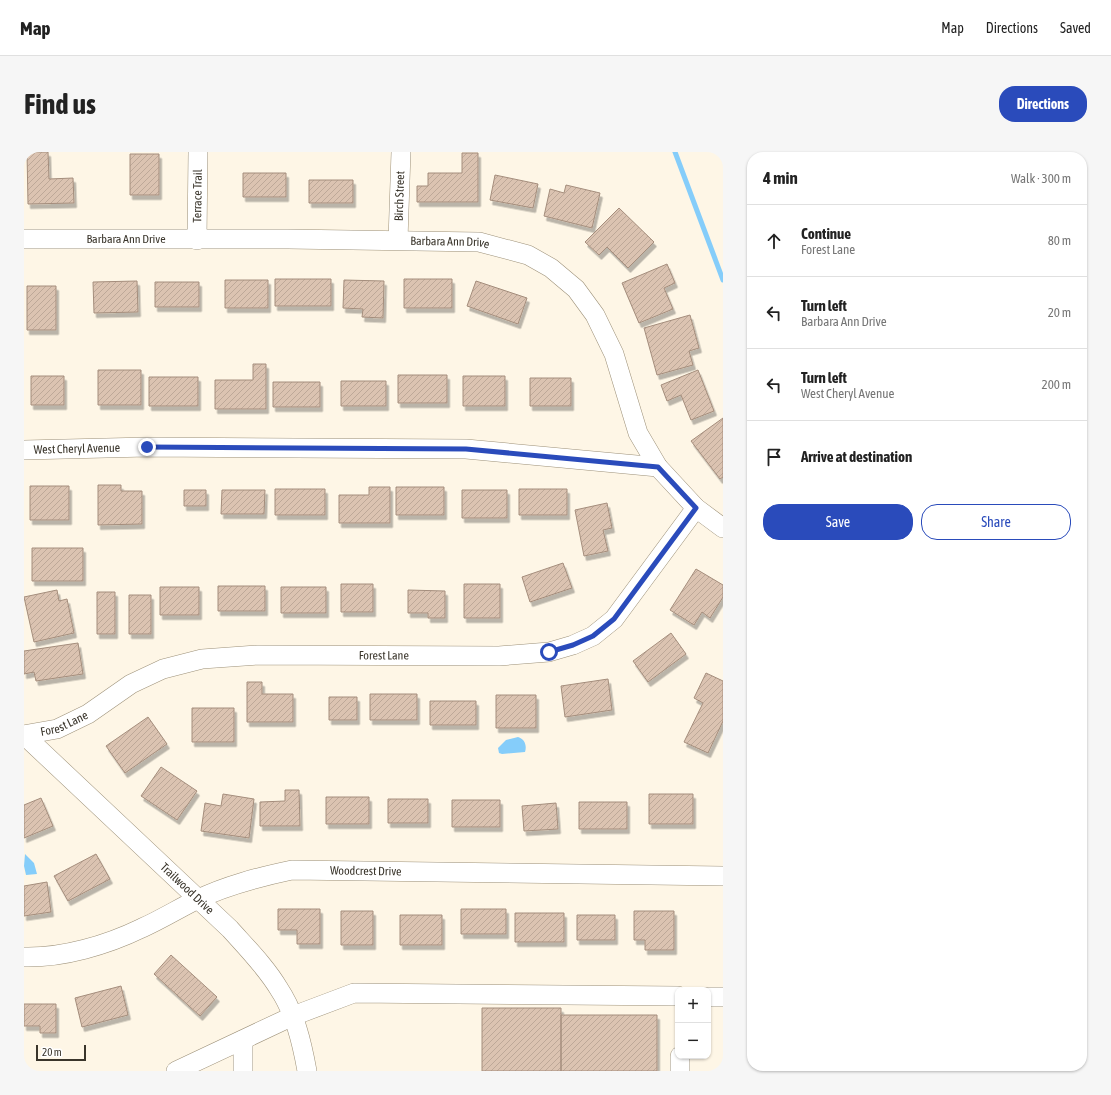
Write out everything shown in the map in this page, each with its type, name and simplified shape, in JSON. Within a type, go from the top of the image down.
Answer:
[{"type":"street","name":"Terrace Trail","points":[[197,240],[198,152]]},
{"type":"street","name":"Birch Street","points":[[398,240],[401,152]]},
{"type":"street","name":"Barbara Ann Drive","points":[[24,239],[398,240],[479,242],[528,255],[551,268],[576,289],[595,315],[614,354],[638,433],[658,467],[696,508],[723,528]]},
{"type":"street","name":"West Cheryl Avenue","points":[[24,450],[147,447],[466,449],[658,467]]},
{"type":"street","name":"Forest Lane","points":[[24,735],[57,729],[88,714],[138,681],[163,669],[202,659],[258,655],[499,656],[549,652],[573,645],[593,636],[614,619],[696,508]]},
{"type":"street","name":"Trailwood Drive","points":[[24,735],[230,929],[259,962],[280,989],[292,1016],[303,1049],[307,1071]]},
{"type":"street","name":"Woodcrest Drive","points":[[24,957],[74,951],[112,941],[142,928],[197,899],[250,878],[292,870],[723,876]]},
{"type":"street","points":[[176,1071],[292,1016],[354,993],[675,996]]},
{"type":"street","points":[[711,997],[723,997]]},
{"type":"street","points":[[243,1040],[243,1071]]},
{"type":"street","points":[[680,1059],[680,1071]]},
{"type":"water","points":[[518,737],[525,743],[525,752],[499,753],[498,748],[506,740]]},
{"type":"water","points":[[25,854],[34,863],[37,874],[26,875],[24,866]]},
{"type":"building","points":[[27,152],[48,152],[49,179],[73,178],[74,203],[28,204]]},
{"type":"building","points":[[462,153],[478,153],[478,202],[417,202],[417,186],[428,186],[428,173],[462,173]]},
{"type":"building","points":[[130,154],[159,154],[159,195],[130,195]]},
{"type":"building","points":[[243,173],[286,173],[286,197],[243,197]]},
{"type":"building","points":[[495,175],[538,184],[533,208],[490,200]]},
{"type":"building","points":[[309,180],[353,180],[353,203],[309,203]]},
{"type":"building","points":[[566,185],[600,193],[592,228],[544,216],[550,189],[564,193]]},
{"type":"building","points":[[619,208],[654,242],[628,268],[607,247],[599,255],[585,242]]},
{"type":"building","points":[[667,264],[675,283],[664,288],[673,309],[639,323],[622,283]]},
{"type":"building","points":[[275,279],[331,279],[331,306],[275,306]]},
{"type":"building","points":[[404,279],[452,279],[452,308],[404,308]]},
{"type":"building","points":[[225,280],[268,280],[268,308],[225,308]]},
{"type":"building","points":[[344,280],[384,281],[383,318],[362,317],[363,309],[343,308]]},
{"type":"building","points":[[137,281],[138,312],[94,313],[93,282]]},
{"type":"building","points":[[476,281],[527,298],[518,324],[467,306]]},
{"type":"building","points":[[155,282],[199,282],[199,307],[155,307]]},
{"type":"building","points":[[27,286],[56,286],[56,330],[27,330]]},
{"type":"building","points":[[690,315],[699,348],[689,351],[693,365],[657,375],[644,328]]},
{"type":"building","points":[[253,364],[266,364],[266,409],[215,409],[215,380],[253,380]]},
{"type":"building","points":[[98,370],[141,370],[141,405],[98,405]]},
{"type":"building","points":[[698,370],[714,411],[691,420],[681,395],[667,401],[661,385]]},
{"type":"building","points":[[398,375],[447,375],[447,403],[398,403]]},
{"type":"building","points":[[31,376],[64,376],[64,405],[31,405]]},
{"type":"building","points":[[463,376],[505,376],[505,406],[463,406]]},
{"type":"building","points":[[149,377],[198,377],[198,406],[149,406]]},
{"type":"building","points":[[530,378],[571,378],[571,406],[530,406]]},
{"type":"building","points":[[341,381],[386,381],[386,406],[341,406]]},
{"type":"building","points":[[273,382],[320,382],[320,407],[273,407]]},
{"type":"building","points":[[723,418],[723,477],[720,479],[691,441]]},
{"type":"building","points":[[98,485],[121,485],[121,491],[142,491],[142,524],[98,525]]},
{"type":"building","points":[[30,486],[69,486],[69,520],[30,520]]},
{"type":"building","points":[[369,487],[390,487],[390,523],[339,523],[339,495],[369,495]]},
{"type":"building","points":[[396,487],[444,487],[444,515],[396,515]]},
{"type":"building","points":[[275,489],[325,489],[325,515],[275,515]]},
{"type":"building","points":[[519,489],[567,489],[567,515],[519,515]]},
{"type":"building","points":[[184,490],[206,490],[206,506],[184,506]]},
{"type":"building","points":[[222,490],[265,490],[264,514],[221,514]]},
{"type":"building","points":[[462,490],[507,490],[507,518],[462,518]]},
{"type":"building","points":[[607,503],[612,528],[603,530],[608,551],[584,556],[575,510]]},
{"type":"building","points":[[32,548],[83,548],[83,581],[32,581]]},
{"type":"building","points":[[563,563],[572,588],[530,602],[522,577]]},
{"type":"building","points":[[696,569],[723,585],[723,597],[710,618],[702,612],[694,625],[670,610]]},
{"type":"building","points":[[341,584],[373,584],[373,612],[341,612]]},
{"type":"building","points":[[464,584],[500,584],[500,618],[464,618]]},
{"type":"building","points":[[218,586],[265,586],[265,611],[218,611]]},
{"type":"building","points":[[160,587],[199,587],[199,615],[160,615]]},
{"type":"building","points":[[281,587],[326,587],[326,613],[281,613]]},
{"type":"building","points":[[57,590],[59,601],[67,599],[74,633],[34,642],[24,597]]},
{"type":"building","points":[[408,590],[445,591],[445,618],[428,618],[428,613],[408,613]]},
{"type":"building","points":[[97,592],[115,592],[115,634],[97,634]]},
{"type":"building","points":[[129,595],[151,595],[151,634],[129,634]]},
{"type":"building","points":[[671,633],[686,654],[648,682],[633,661]]},
{"type":"building","points":[[78,643],[83,674],[36,681],[34,672],[24,674],[24,651]]},
{"type":"building","points":[[706,673],[723,681],[723,721],[708,753],[684,742],[703,703],[694,698]]},
{"type":"building","points":[[608,679],[612,710],[565,717],[561,686]]},
{"type":"building","points":[[247,682],[262,682],[262,694],[293,694],[293,722],[247,722]]},
{"type":"building","points":[[370,694],[417,694],[417,720],[370,720]]},
{"type":"building","points":[[496,695],[536,695],[536,728],[496,728]]},
{"type":"building","points":[[329,697],[357,697],[357,720],[329,720]]},
{"type":"building","points":[[430,701],[476,701],[476,725],[430,725]]},
{"type":"building","points":[[192,708],[234,708],[234,742],[192,742]]},
{"type":"building","points":[[148,717],[167,744],[125,773],[106,746]]},
{"type":"building","points":[[161,767],[197,791],[177,820],[141,796]]},
{"type":"building","points":[[285,790],[299,790],[300,826],[260,826],[260,802],[285,801]]},
{"type":"building","points":[[223,794],[254,799],[249,838],[201,831],[205,803],[221,806]]},
{"type":"building","points":[[649,794],[693,794],[693,824],[649,824]]},
{"type":"building","points":[[326,797],[369,797],[369,824],[326,824]]},
{"type":"building","points":[[41,798],[53,826],[24,838],[24,805]]},
{"type":"building","points":[[388,799],[428,799],[428,823],[388,823]]},
{"type":"building","points":[[452,800],[500,800],[500,827],[452,827]]},
{"type":"building","points":[[579,802],[627,802],[627,829],[579,829]]},
{"type":"building","points":[[556,803],[558,829],[524,831],[522,806]]},
{"type":"building","points":[[96,854],[110,879],[68,901],[54,876]]},
{"type":"building","points":[[47,882],[51,912],[24,916],[24,886]]},
{"type":"building","points":[[278,909],[320,909],[320,944],[297,944],[297,930],[278,930]]},
{"type":"building","points":[[461,909],[506,909],[506,934],[461,934]]},
{"type":"building","points":[[341,911],[373,911],[373,945],[341,945]]},
{"type":"building","points":[[634,911],[674,911],[674,950],[645,950],[645,940],[634,940]]},
{"type":"building","points":[[515,913],[564,913],[564,942],[515,942]]},
{"type":"building","points":[[400,915],[442,915],[442,945],[400,945]]},
{"type":"building","points":[[577,915],[615,915],[615,940],[577,940]]},
{"type":"building","points":[[171,955],[217,997],[200,1016],[154,974]]},
{"type":"building","points":[[121,986],[128,1015],[82,1027],[75,998]]},
{"type":"building","points":[[24,1004],[56,1004],[56,1033],[40,1033],[40,1026],[24,1026]]},
{"type":"building","points":[[482,1008],[561,1008],[561,1071],[482,1071]]},
{"type":"building","points":[[561,1015],[657,1015],[657,1071],[561,1071]]},
{"type":"waterway","points":[[675,152],[723,280]]},
{"type":"route","points":[[147,447],[466,449],[658,467],[696,508],[614,619],[593,636],[573,645],[549,652]]}]
